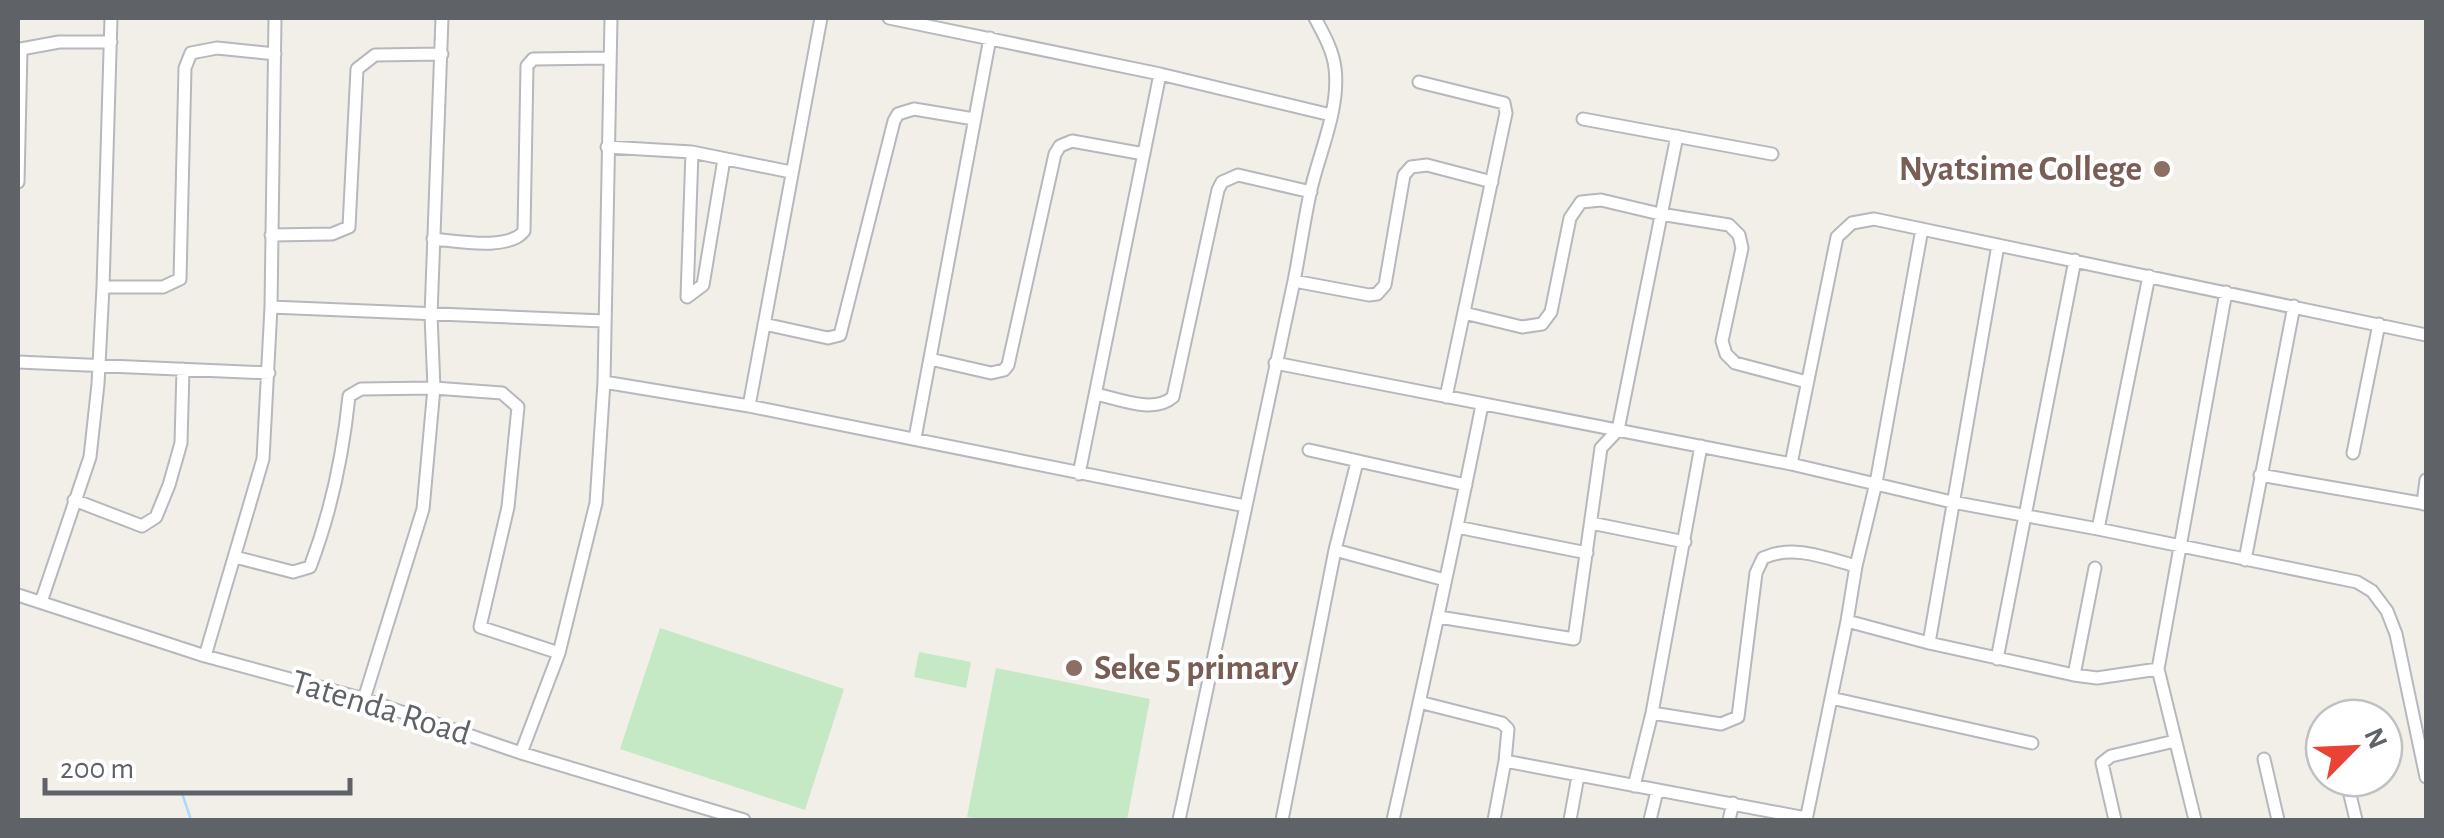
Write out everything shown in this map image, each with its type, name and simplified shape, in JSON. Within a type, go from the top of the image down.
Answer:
[{"type":"street","points":[[40,602],[90,457],[103,286],[111,18]]},
{"type":"street","points":[[205,656],[262,459],[268,373],[276,18]]},
{"type":"street","points":[[364,699],[423,509],[434,388],[431,314],[442,18]]},
{"type":"street","points":[[521,753],[560,653],[596,503],[604,382],[611,18]]},
{"type":"street","points":[[748,406],[821,18]]},
{"type":"street","points":[[889,18],[1160,74],[1331,116]]},
{"type":"street","points":[[1179,820],[1311,192],[1331,116],[1335,66],[1315,18]]},
{"type":"street","points":[[914,438],[990,38]]},
{"type":"street","points":[[18,182],[21,50],[59,42],[111,42]]},
{"type":"street","points":[[103,286],[163,287],[180,279],[185,68],[191,53],[217,48],[275,54]]},
{"type":"street","points":[[271,235],[332,234],[348,227],[357,69],[375,55],[442,54]]},
{"type":"street","points":[[433,239],[502,243],[520,238],[524,232],[528,66],[533,59],[609,58]]},
{"type":"street","points":[[1079,474],[1160,74]]},
{"type":"street","points":[[1420,82],[1504,104],[1506,113],[1446,397]]},
{"type":"street","points":[[764,324],[828,338],[840,336],[898,114],[914,108],[974,119]]},
{"type":"street","points":[[1583,118],[1772,154]]},
{"type":"street","points":[[1439,616],[1574,640],[1601,448],[1618,430],[1677,136]]},
{"type":"street","points":[[930,359],[991,373],[1008,365],[1055,154],[1060,146],[1072,141],[1144,154]]},
{"type":"street","points":[[607,147],[692,152],[791,172]]},
{"type":"street","points":[[692,152],[687,297],[702,285],[724,158]]},
{"type":"street","points":[[1294,281],[1377,294],[1384,285],[1404,176],[1412,167],[1427,165],[1492,182]]},
{"type":"street","points":[[1096,394],[1155,406],[1173,398],[1222,182],[1238,176],[1311,192]]},
{"type":"street","points":[[1464,313],[1522,327],[1542,324],[1551,312],[1570,218],[1581,202],[1600,200],[1729,225],[1739,235],[1742,248],[1722,341],[1726,354],[1734,363],[1807,382]]},
{"type":"street","points":[[1791,464],[1837,236],[1852,224],[1874,219],[2426,334]]},
{"type":"street","points":[[1504,761],[1806,819],[1876,483],[1922,229]]},
{"type":"street","points":[[1929,643],[1998,245]]},
{"type":"street","points":[[1996,658],[2075,260]]},
{"type":"street","points":[[2098,529],[2149,276]]},
{"type":"street","points":[[2195,820],[2158,669],[2226,292]]},
{"type":"street","points":[[270,306],[604,321]]},
{"type":"street","points":[[2245,560],[2294,306]]},
{"type":"street","points":[[2353,453],[2379,324]]},
{"type":"street","points":[[18,362],[268,373]]},
{"type":"street","points":[[1275,363],[1791,464],[1952,502],[2356,582],[2372,591],[2387,611],[2396,634],[2426,778]]},
{"type":"street","points":[[74,500],[142,526],[156,517],[181,443],[184,370]]},
{"type":"street","points":[[604,382],[914,438],[1245,506]]},
{"type":"street","points":[[234,557],[293,572],[310,567],[322,537],[344,450],[350,396],[361,389],[434,388],[502,393],[518,407],[508,507],[480,626],[560,653]]},
{"type":"street","points":[[1393,820],[1482,404]]},
{"type":"street","points":[[1634,786],[1652,713],[1701,446]]},
{"type":"street","points":[[1309,450],[1466,485]]},
{"type":"street","points":[[1282,820],[1335,550],[1357,462]]},
{"type":"street","points":[[2260,475],[2425,504],[2426,480]]},
{"type":"street","points":[[1591,523],[1684,542]]},
{"type":"street","points":[[1457,528],[1587,553]]},
{"type":"street","points":[[1335,550],[1445,580]]},
{"type":"street","points":[[1652,713],[1721,724],[1738,717],[1756,573],[1763,558],[1777,552],[1802,552],[1856,566]]},
{"type":"street","points":[[2074,675],[2095,568]]},
{"type":"street","name":"Tatenda Road","points":[[18,595],[205,656],[364,699],[521,753],[744,820]]},
{"type":"street","points":[[1847,622],[2074,675],[2097,678],[2158,669]]},
{"type":"street","points":[[1832,698],[2032,743]]},
{"type":"street","points":[[1419,702],[1505,725],[1508,734],[1494,820]]},
{"type":"street","points":[[2115,820],[2102,763],[2111,756],[2174,741]]},
{"type":"street","points":[[2264,760],[2278,820]]},
{"type":"street","points":[[1570,820],[1578,776]]},
{"type":"street","points":[[1650,820],[1657,790]]},
{"type":"street","points":[[1730,820],[1733,803]]},
{"type":"green space","points":[[660,628],[844,689],[805,810],[620,749]]},
{"type":"green space","points":[[919,652],[971,662],[966,688],[914,677]]},
{"type":"green space","points":[[996,668],[1150,699],[1127,820],[967,817]]},
{"type":"waterway","points":[[183,796],[191,820]]},
{"type":"place","name":"Nyatsime College","points":[[2162,169]]},
{"type":"place","name":"Seke 5 primary","points":[[1074,668]]}]
